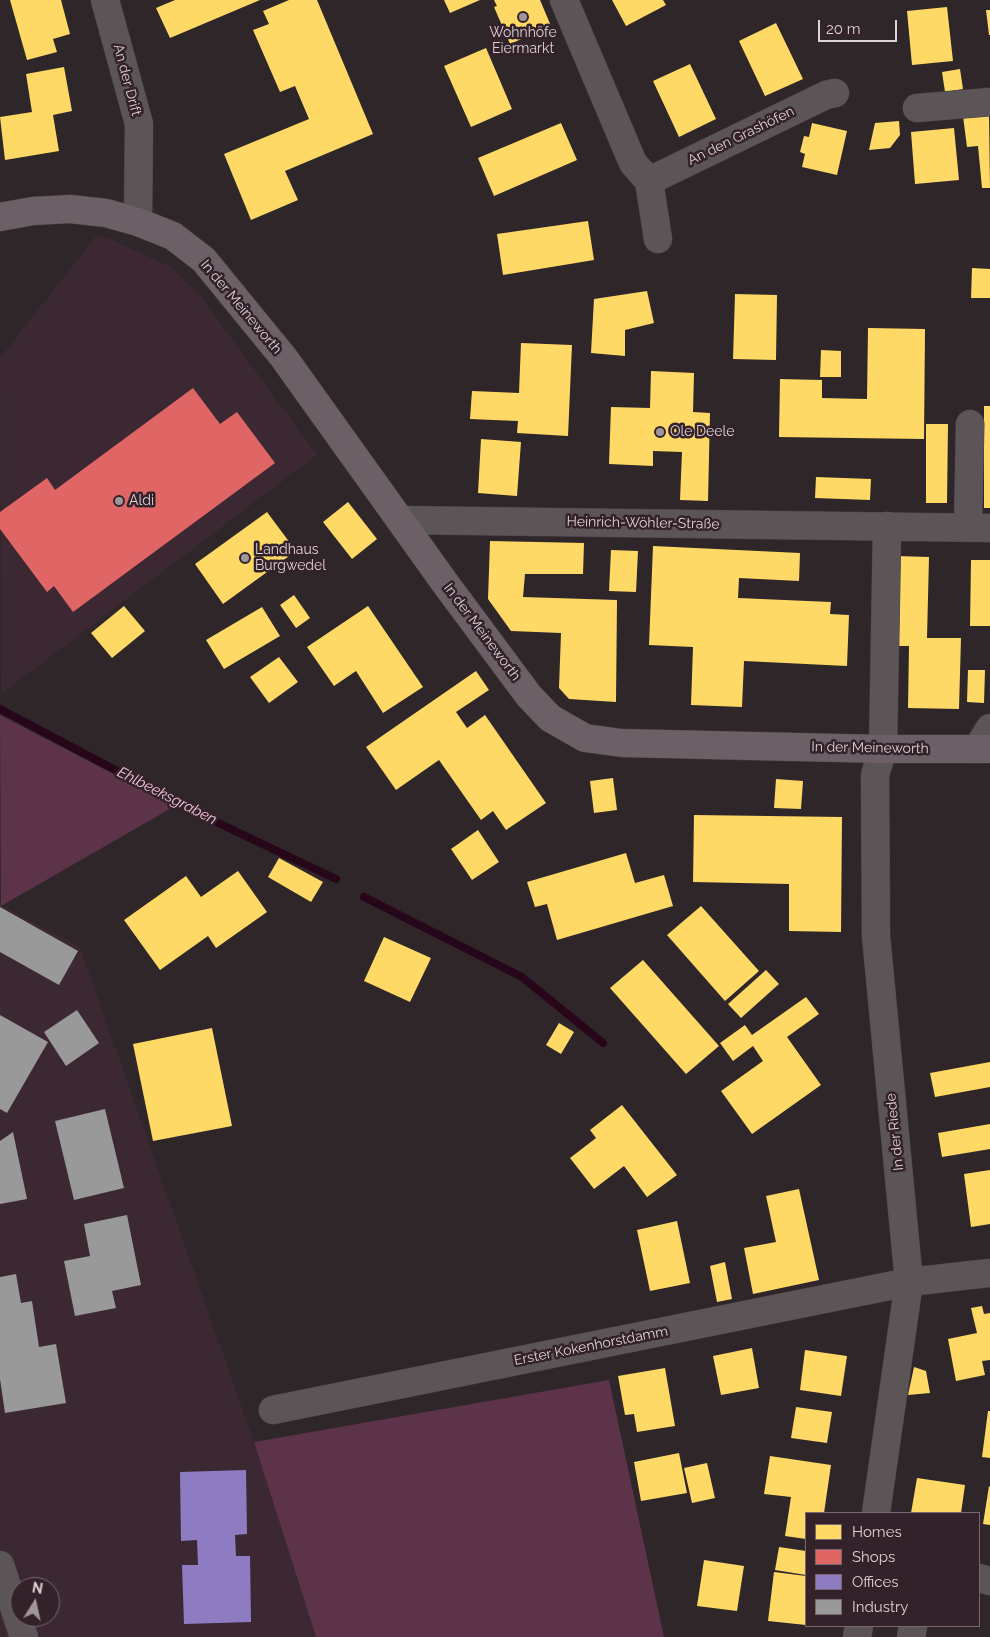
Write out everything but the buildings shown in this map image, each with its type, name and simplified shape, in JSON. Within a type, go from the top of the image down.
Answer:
[{"type":"main road","name":"In der Meineworth","points":[[0,217],[34,211],[70,209],[106,213],[138,222],[173,236],[204,260],[284,358],[529,696],[550,718],[585,738],[622,743],[883,749],[986,742]]},
{"type":"street","name":"An der Drift","points":[[105,0],[139,124],[138,222]]},
{"type":"street","points":[[564,0],[633,163],[649,180],[658,239]]},
{"type":"street","name":"An den Grashöfen","points":[[649,180],[826,94],[835,94]]},
{"type":"street","points":[[917,108],[990,102]]},
{"type":"street","points":[[970,424],[979,528]]},
{"type":"street","name":"Heinrich-Wöhler-Straße","points":[[400,520],[979,528]]},
{"type":"street","points":[[883,749],[886,526]]},
{"type":"street","name":"In der Riede","points":[[876,1512],[909,1282],[876,936],[875,774],[883,749]]},
{"type":"street","name":"Erster Kokenhorstdamm","points":[[273,1410],[909,1282],[990,1273]]},
{"type":"street","points":[[0,1566],[24,1637]]},
{"type":"shaded area","points":[[96,236],[108,238],[171,267],[199,294],[317,455],[1,694],[0,358]]},
{"type":"shaded area","points":[[0,715],[175,806],[1,906]]},
{"type":"shaded area","points":[[0,905],[80,947],[254,1442],[316,1637],[0,1637]]},
{"type":"shaded area","points":[[609,1380],[664,1637],[316,1637],[254,1442]]},
{"type":"waterway","name":"Ehlbeeksgraben","points":[[0,709],[193,811],[336,879]]},
{"type":"waterway","name":"Ehlbeeksgraben","points":[[364,897],[522,977],[603,1043]]},
{"type":"place","name":"Wohnhöfe Eiermarkt","points":[[523,17]]},
{"type":"place","name":"Ole Deele","points":[[660,432]]},
{"type":"place","name":"Aldi","points":[[119,501]]},
{"type":"place","name":"Landhaus Burgwedel","points":[[245,558]]}]
